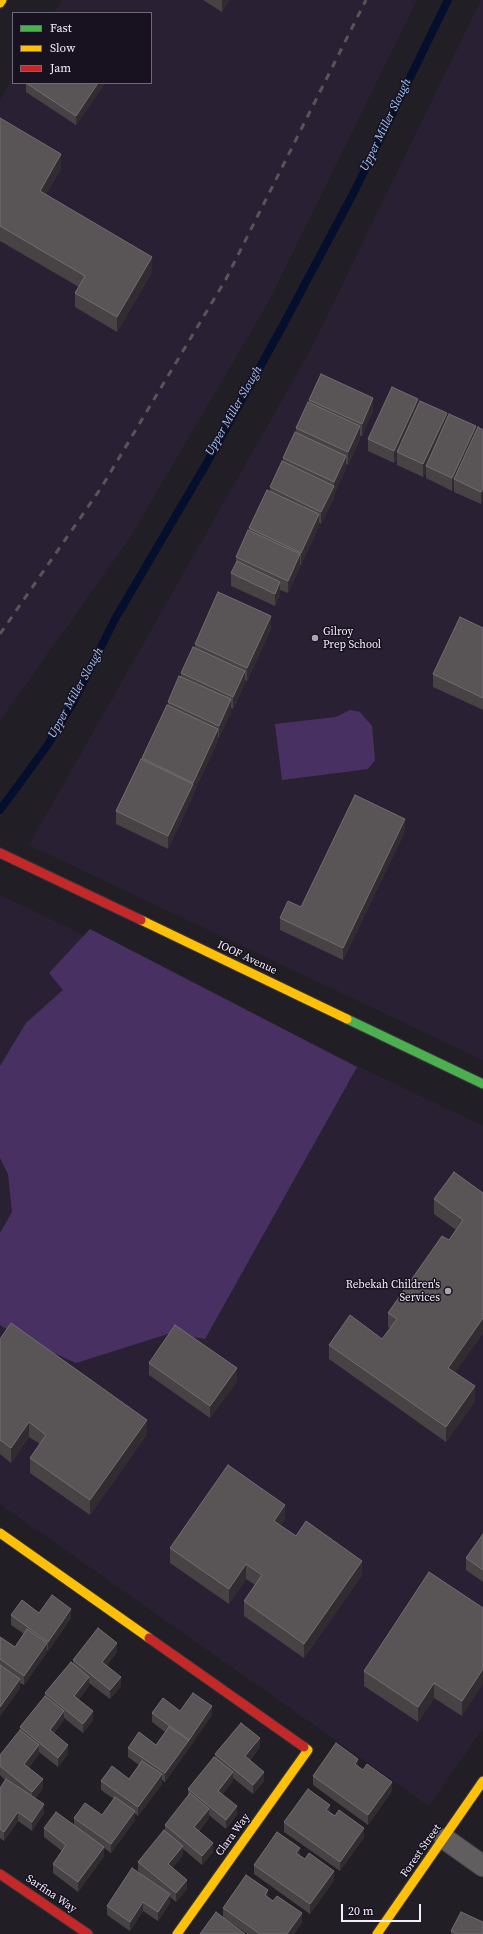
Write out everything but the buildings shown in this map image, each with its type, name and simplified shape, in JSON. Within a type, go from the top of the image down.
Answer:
[{"type":"street","points":[[0,4],[2,0]]},
{"type":"street","name":"IOOF Avenue","points":[[0,853],[483,1084]]},
{"type":"street","name":"Clara Way","points":[[0,1534],[308,1750],[177,1934]]},
{"type":"street","name":"Forest Street","points":[[377,1934],[445,1839],[483,1781]]},
{"type":"street","points":[[445,1839],[483,1866]]},
{"type":"street","name":"Sarfina Way","points":[[0,1874],[88,1934]]},
{"type":"shaded area","points":[[62,0],[417,0],[269,301],[129,539],[0,721],[0,100],[12,81],[12,84],[152,84],[152,12],[55,12]]},
{"type":"shaded area","name":"Gilroy Prep School","points":[[481,0],[483,0],[483,1060],[29,845],[310,351]]},
{"type":"shaded area","points":[[350,710],[360,712],[372,726],[375,760],[368,769],[282,780],[275,724],[336,717]]},
{"type":"shaded area","points":[[0,895],[483,1126],[483,1728],[429,1806],[0,1504]]},
{"type":"shaded area","points":[[90,929],[357,1067],[205,1339],[171,1333],[76,1363],[19,1337],[0,1325],[0,1233],[12,1212],[8,1174],[0,1158],[0,1066],[26,1023],[63,990],[49,973]]},
{"type":"waterway","name":"Upper Miller Slough","points":[[0,810],[47,746],[74,701],[115,619],[205,466],[281,329],[354,192],[448,0]]},
{"type":"railway","points":[[0,634],[101,488],[226,279],[366,0]]},
{"type":"traffic: fast","points":[[347,1019],[483,1084]]},
{"type":"traffic: slow","points":[[141,920],[347,1019]]},
{"type":"traffic: slow","points":[[0,1533],[149,1638]]},
{"type":"traffic: slow","points":[[177,1934],[308,1750],[304,1747]]},
{"type":"traffic: slow","points":[[377,1934],[483,1781]]},
{"type":"traffic: jam","points":[[0,853],[141,920]]},
{"type":"traffic: jam","points":[[149,1638],[304,1747]]},
{"type":"traffic: jam","points":[[0,1874],[88,1934]]},
{"type":"place","name":"Gilroy Prep School","points":[[315,638]]},
{"type":"place","name":"Rebekah Children's Services","points":[[448,1291]]}]
